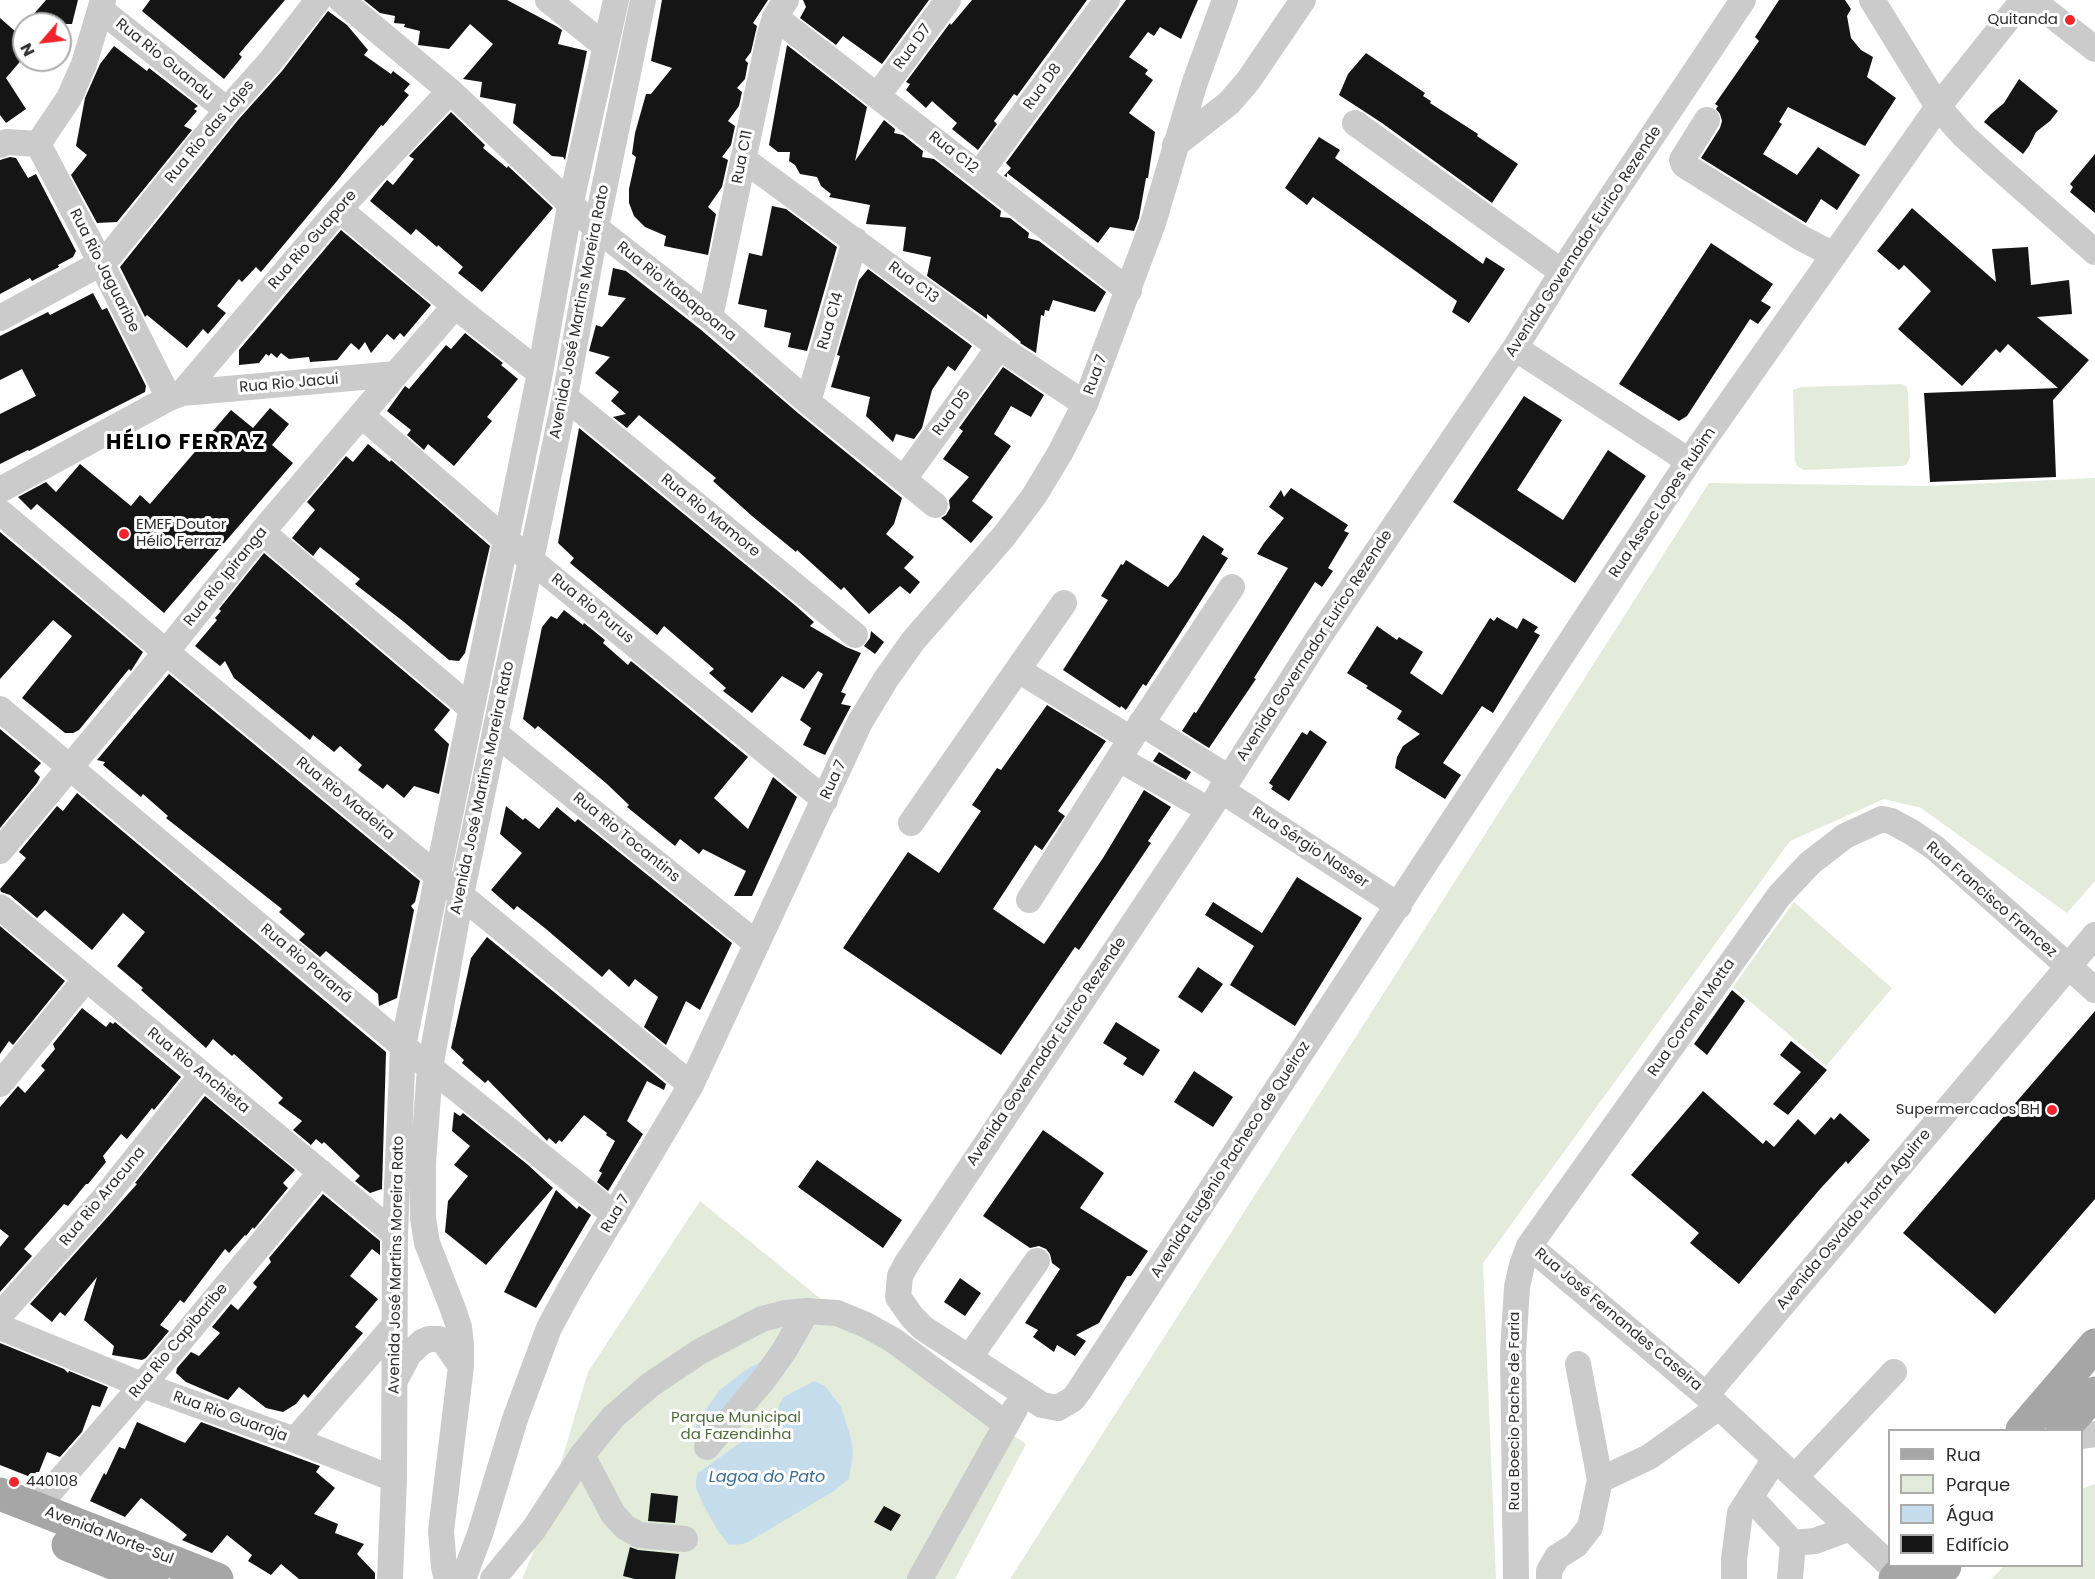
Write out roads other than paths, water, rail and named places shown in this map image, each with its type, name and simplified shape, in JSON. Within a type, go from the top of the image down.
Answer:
[{"type":"main road","points":[[2024,1429],[2095,1345]]},
{"type":"main road","points":[[2064,1429],[2095,1393]]},
{"type":"main road","name":"Avenida Norte-Sul","points":[[0,1494],[217,1579]]},
{"type":"main road","name":"Avenida Norte-Sul","points":[[0,1516],[152,1579]]},
{"type":"main road","points":[[1933,1579],[1944,1567]]},
{"type":"street","name":"Rua Rio das Lajes","points":[[101,263],[227,110],[270,62],[318,0]]},
{"type":"street","name":"Rua Rio Itabapoana","points":[[340,0],[450,91],[570,206],[710,317],[808,402],[935,505]]},
{"type":"street","points":[[548,0],[605,46]]},
{"type":"street","name":"Avenida José Martins Moreira Rato","points":[[390,1579],[394,1479],[396,1234],[403,1046],[540,373],[570,206],[616,0]]},
{"type":"street","name":"Avenida José Martins Moreira Rato","points":[[447,1579],[441,1532],[461,1366],[461,1344],[459,1327],[430,1253],[423,1218],[423,1163],[430,1068],[461,895],[565,397],[596,228],[643,0]]},
{"type":"street","name":"Rua D7","points":[[878,95],[948,0]]},
{"type":"street","name":"Rua D8","points":[[979,174],[1107,0]]},
{"type":"street","name":"Rua 7","points":[[463,1579],[480,1534],[515,1419],[549,1328],[691,1085],[860,722],[913,641],[1004,536],[1034,495],[1060,453],[1085,404],[1153,223],[1195,82],[1225,0]]},
{"type":"street","points":[[1175,145],[1229,103],[1248,81],[1303,0]]},
{"type":"street","name":"Avenida Governador Eurico Rezende","points":[[969,1358],[923,1328],[904,1308],[898,1297],[900,1276],[907,1263],[1220,792],[1325,628],[1515,348],[1562,272],[1743,0]]},
{"type":"street","points":[[1872,0],[1938,107],[1964,136],[2095,252]]},
{"type":"street","name":"Rua Assac Lopes Rubim","points":[[1398,906],[1689,461],[1938,107],[2023,0]]},
{"type":"street","points":[[2032,0],[2095,48]]},
{"type":"street","name":"Rua Rio Guandu","points":[[102,5],[227,110]]},
{"type":"street","points":[[2,140],[38,144],[69,98],[84,64],[102,5]]},
{"type":"street","name":"Rua C12","points":[[781,8],[878,95],[1129,291]]},
{"type":"street","name":"Rua C11","points":[[710,317],[755,100],[781,8]]},
{"type":"street","name":"Rua Rio Guapore","points":[[176,396],[339,209],[450,91]]},
{"type":"street","points":[[1707,120],[1682,160],[1684,165],[1801,238],[1833,255]]},
{"type":"street","points":[[1355,123],[1562,272]]},
{"type":"street","name":"Rua Rio Jaguaribe","points":[[38,144],[101,263],[176,396]]},
{"type":"street","name":"Rua C13","points":[[743,159],[999,347],[1085,404]]},
{"type":"street","points":[[339,209],[455,306],[540,373]]},
{"type":"street","name":"Rua C14","points":[[808,402],[855,240]]},
{"type":"street","points":[[0,318],[101,263]]},
{"type":"street","name":"Rua Rio Ipiranga","points":[[0,850],[166,652],[262,532],[455,306]]},
{"type":"street","name":"Rua D5","points":[[904,479],[999,347]]},
{"type":"street","points":[[1515,348],[1689,461]]},
{"type":"street","name":"Rua Rio Jacui","points":[[176,396],[396,374]]},
{"type":"street","points":[[0,490],[176,396]]},
{"type":"street","name":"Rua Rio Mamore","points":[[565,397],[855,635]]},
{"type":"street","name":"Rua Rio Purus","points":[[361,415],[505,539],[825,800]]},
{"type":"street","name":"Rua Rio Madeira","points":[[0,512],[166,652],[691,1085]]},
{"type":"street","points":[[262,532],[471,708]]},
{"type":"street","points":[[1029,900],[1130,740],[1232,587]]},
{"type":"street","points":[[911,823],[1064,603]]},
{"type":"street","points":[[1018,670],[1130,740],[1220,792]]},
{"type":"street","name":"Rua Rio Paraná","points":[[0,709],[403,1046],[615,1215]]},
{"type":"street","name":"Rua Rio Tocantins","points":[[495,733],[757,944]]},
{"type":"street","points":[[1130,740],[1220,792]]},
{"type":"street","name":"Rua Sérgio Nasser","points":[[1220,792],[1398,906]]},
{"type":"street","name":"Rua Francisco Francez","points":[[1882,819],[1900,825],[1935,848],[2095,990]]},
{"type":"street","name":"Rua Coronel Motta","points":[[1529,1246],[1779,896],[1827,849],[1845,836],[1882,819]]},
{"type":"street","name":"Avenida Eugênio Pacheco de Queiroz","points":[[1024,1395],[1042,1405],[1058,1408],[1065,1405],[1079,1391],[1398,906]]},
{"type":"street","name":"Rua Rio Anchieta","points":[[0,907],[396,1234]]},
{"type":"street","name":"Avenida Osvaldo Horta Aguirre","points":[[1600,1480],[1650,1457],[1713,1401],[2095,935]]},
{"type":"street","points":[[0,1084],[86,979]]},
{"type":"street","name":"Rua Rio Aracuna","points":[[0,1315],[101,1202],[202,1075]]},
{"type":"street","name":"Rua Rio Capibaribe","points":[[36,1508],[321,1172]]},
{"type":"street","name":"Rua José Fernandes Caseira","points":[[1529,1246],[1713,1401],[1888,1563]]},
{"type":"street","name":"Rua Boecio Pache de Faria","points":[[1516,1579],[1513,1352],[1517,1287],[1529,1246]]},
{"type":"street","points":[[920,1579],[1024,1395],[969,1358],[1037,1261]]},
{"type":"street","points":[[706,1447],[764,1379],[784,1351],[807,1311]]},
{"type":"street","points":[[493,1579],[534,1529],[582,1455],[613,1418],[650,1385],[699,1352],[762,1319],[785,1313],[807,1311],[837,1313],[866,1325],[893,1340],[1006,1424]]},
{"type":"street","points":[[295,1440],[394,1326]]},
{"type":"street","name":"Rua Rio Guaraja","points":[[0,1327],[142,1385],[295,1440],[394,1479]]},
{"type":"street","points":[[395,1380],[409,1354],[429,1339],[439,1339],[445,1343],[461,1366]]},
{"type":"street","points":[[1550,1579],[1550,1571],[1557,1557],[1576,1545],[1590,1527],[1600,1480],[1578,1364]]},
{"type":"street","points":[[1795,1477],[1894,1372]]},
{"type":"street","points":[[582,1455],[609,1507],[625,1527],[639,1535],[685,1539]]},
{"type":"street","points":[[1734,1579],[1734,1559],[1740,1513],[1775,1459]]},
{"type":"street","points":[[1750,1497],[1793,1543],[1790,1579]]},
{"type":"street","points":[[1793,1543],[1815,1541],[1850,1528]]},
{"type":"water","points":[[760,1362],[765,1362],[701,1436],[696,1433],[696,1423],[720,1390],[744,1371]]},
{"type":"water","name":"Lagoa do Pato","points":[[814,1381],[825,1386],[841,1407],[851,1438],[853,1453],[849,1479],[834,1491],[748,1542],[729,1545],[718,1531],[696,1488],[698,1473],[758,1430],[765,1431],[772,1427],[784,1397]]},
{"type":"place","name":"Quitanda","points":[[2070,20]]},
{"type":"place","name":"EMEF Doutor Hélio Ferraz","points":[[124,534]]},
{"type":"place","name":"Supermercados BH","points":[[2052,1110]]},
{"type":"place","name":"440108","points":[[14,1482]]},
{"type":"district","name":"HÉLIO FERRAZ","points":[[186,444]]},
{"type":"park label","name":"Parque Municipal da Fazendinha","points":[[736,1426]]}]
